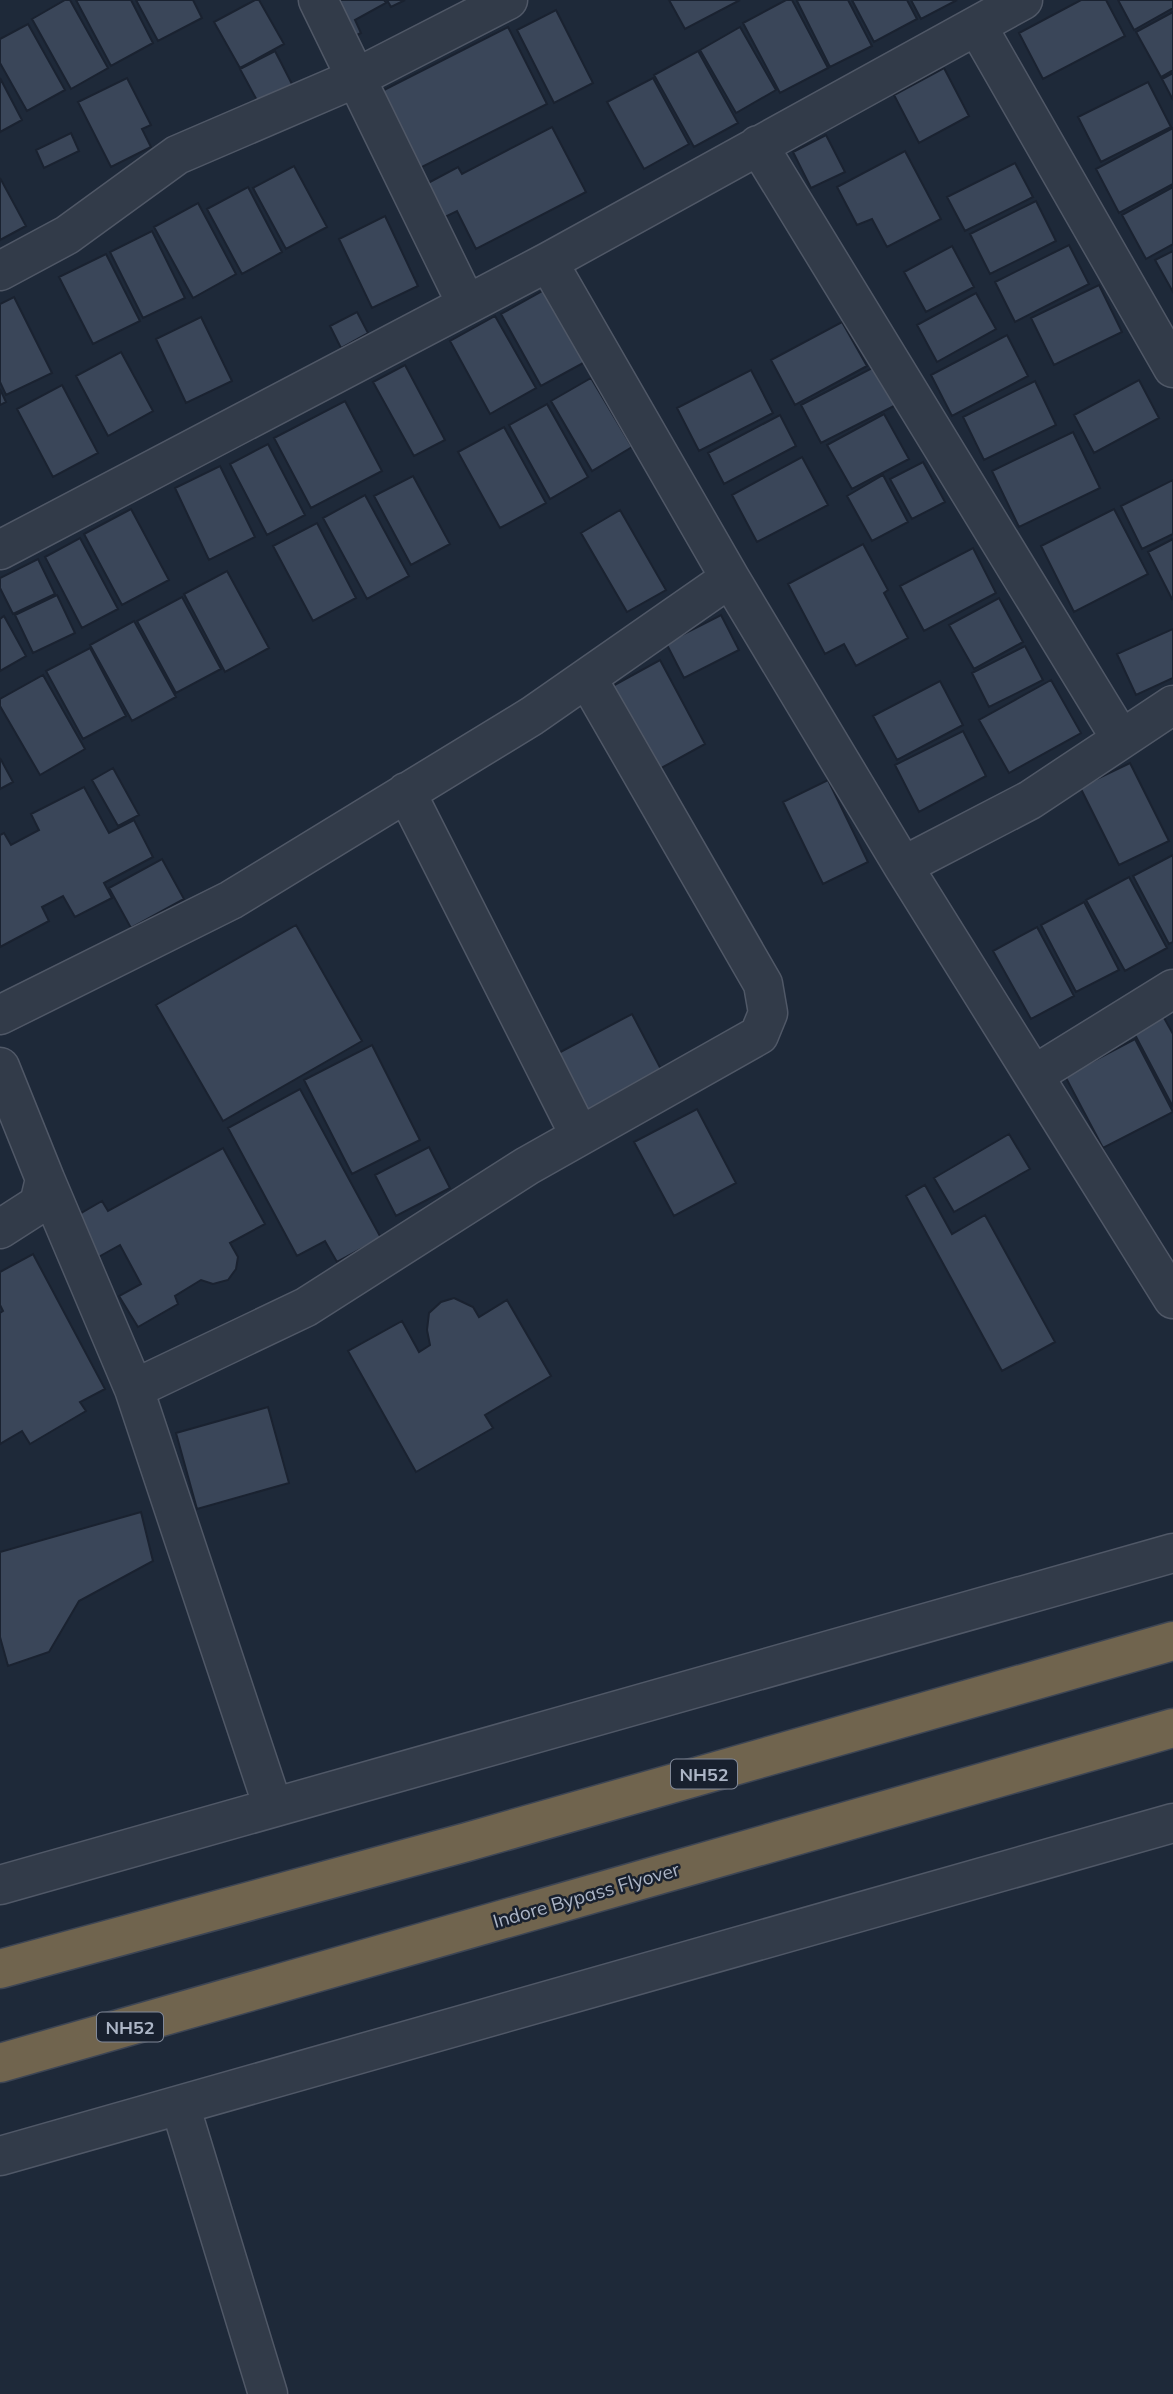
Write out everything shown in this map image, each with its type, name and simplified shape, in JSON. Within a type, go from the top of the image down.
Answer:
[{"type":"highway","name":"NH52","points":[[0,1969],[467,1842],[1173,1641]]},
{"type":"highway","name":"Indore Bypass Flyover","points":[[0,2063],[1173,1728]]},
{"type":"street","points":[[318,0],[466,303]]},
{"type":"street","points":[[0,271],[67,235],[177,155],[356,78],[508,0]]},
{"type":"street","points":[[0,550],[548,262],[1023,0]]},
{"type":"street","points":[[977,26],[1173,369]]},
{"type":"street","points":[[758,145],[1121,739]]},
{"type":"street","points":[[548,262],[730,578],[903,866],[1034,1075],[1168,1278]]},
{"type":"street","points":[[0,1015],[231,900],[532,716],[730,578]]},
{"type":"street","points":[[134,1389],[306,1307],[527,1166],[759,1035],[768,1013],[763,984],[587,678]]},
{"type":"street","points":[[903,866],[1030,800],[1173,705]]},
{"type":"street","points":[[406,792],[580,1136]]},
{"type":"street","points":[[1034,1075],[1173,989]]},
{"type":"street","points":[[0,1068],[134,1389],[273,1807]]},
{"type":"street","points":[[0,1229],[39,1204],[45,1179]]},
{"type":"street","points":[[0,1885],[1173,1553]]},
{"type":"street","points":[[0,2156],[1173,1823]]},
{"type":"street","points":[[180,2105],[268,2394]]},
{"type":"building","points":[[65,0],[70,0],[108,68],[71,89],[32,19]]},
{"type":"building","points":[[76,0],[131,0],[153,43],[111,66]]},
{"type":"building","points":[[136,0],[193,0],[202,18],[158,41]]},
{"type":"building","points":[[259,0],[284,44],[240,68],[214,22]]},
{"type":"building","points":[[326,0],[384,0],[386,3],[355,20],[361,33],[347,40]]},
{"type":"building","points":[[387,0],[405,0],[391,7]]},
{"type":"building","points":[[669,0],[740,0],[685,29]]},
{"type":"building","points":[[786,0],[792,0],[828,68],[780,93],[743,23]]},
{"type":"building","points":[[848,0],[872,46],[830,67],[797,1]]},
{"type":"building","points":[[852,0],[907,0],[917,19],[874,42]]},
{"type":"building","points":[[911,0],[957,0],[921,19]]},
{"type":"building","points":[[1081,0],[1106,0],[1125,36],[1043,79],[1019,33]]},
{"type":"building","points":[[1118,0],[1173,0],[1173,8],[1134,30]]},
{"type":"building","points":[[556,10],[593,83],[554,103],[517,30]]},
{"type":"building","points":[[1173,12],[1173,70],[1161,77],[1136,32]]},
{"type":"building","points":[[28,24],[65,90],[27,111],[0,63],[0,39]]},
{"type":"building","points":[[508,27],[547,104],[416,170],[378,93]]},
{"type":"building","points":[[740,27],[776,90],[736,113],[700,50]]},
{"type":"building","points":[[275,51],[293,86],[259,104],[240,69]]},
{"type":"building","points":[[698,51],[738,123],[694,147],[654,75]]},
{"type":"building","points":[[944,68],[969,116],[919,143],[894,95]]},
{"type":"building","points":[[1173,73],[1173,100],[1162,79]]},
{"type":"building","points":[[0,78],[22,120],[0,132]]},
{"type":"building","points":[[127,78],[151,125],[142,129],[151,147],[111,167],[78,102]]},
{"type":"building","points":[[653,78],[689,144],[644,169],[607,102]]},
{"type":"building","points":[[1148,82],[1171,127],[1101,162],[1078,117]]},
{"type":"building","points":[[552,127],[586,192],[476,249],[457,211],[445,217],[428,183],[458,167],[462,174]]},
{"type":"building","points":[[1173,128],[1173,184],[1119,213],[1096,169]]},
{"type":"building","points":[[71,133],[79,151],[44,168],[36,150]]},
{"type":"building","points":[[826,135],[845,172],[811,188],[793,152]]},
{"type":"building","points":[[905,151],[941,219],[887,247],[872,219],[857,225],[837,187]]},
{"type":"building","points":[[1015,163],[1033,197],[965,231],[947,197]]},
{"type":"building","points":[[294,166],[327,227],[286,249],[253,188]]},
{"type":"building","points":[[0,178],[26,226],[0,240]]},
{"type":"building","points":[[248,187],[282,252],[242,274],[207,209]]},
{"type":"building","points":[[1173,187],[1173,244],[1146,259],[1122,215]]},
{"type":"building","points":[[1036,201],[1056,241],[990,274],[970,234]]},
{"type":"building","points":[[198,203],[236,274],[193,298],[154,227]]},
{"type":"building","points":[[385,216],[418,286],[372,308],[339,239]]},
{"type":"building","points":[[152,231],[185,298],[143,318],[110,252]]},
{"type":"building","points":[[1069,245],[1089,284],[1015,322],[995,282]]},
{"type":"building","points":[[952,246],[974,287],[926,312],[904,272]]},
{"type":"building","points":[[1173,251],[1173,292],[1155,260]]},
{"type":"building","points":[[106,254],[140,321],[93,344],[59,277]]},
{"type":"building","points":[[1099,285],[1122,332],[1054,365],[1031,318]]},
{"type":"building","points":[[546,289],[585,362],[541,386],[501,314]]},
{"type":"building","points":[[976,293],[996,329],[937,362],[917,325]]},
{"type":"building","points":[[14,297],[52,373],[6,395],[0,382],[0,304]]},
{"type":"building","points":[[357,312],[368,333],[341,348],[330,326]]},
{"type":"building","points":[[495,316],[536,388],[490,414],[450,341]]},
{"type":"building","points":[[201,317],[232,381],[186,403],[156,339]]},
{"type":"building","points":[[842,322],[867,366],[795,405],[771,360]]},
{"type":"building","points":[[1007,335],[1028,376],[952,416],[931,375]]},
{"type":"building","points":[[121,352],[153,411],[108,436],[76,376]]},
{"type":"building","points":[[405,365],[445,440],[414,456],[373,382]]},
{"type":"building","points":[[876,366],[896,405],[821,443],[801,405]]},
{"type":"building","points":[[751,370],[773,413],[699,451],[677,408]]},
{"type":"building","points":[[591,378],[632,447],[592,471],[551,401]]},
{"type":"building","points":[[1139,380],[1159,418],[1094,453],[1074,415]]},
{"type":"building","points":[[1035,381],[1056,425],[984,460],[963,417]]},
{"type":"building","points":[[62,385],[98,453],[53,477],[17,409]]},
{"type":"building","points":[[0,389],[6,402],[0,405]]},
{"type":"building","points":[[345,401],[382,471],[311,508],[274,438]]},
{"type":"building","points":[[547,404],[588,477],[550,499],[509,425]]},
{"type":"building","points":[[884,414],[909,459],[852,489],[827,445]]},
{"type":"building","points":[[780,415],[796,446],[724,484],[708,453]]},
{"type":"building","points":[[504,427],[546,503],[500,528],[458,452]]},
{"type":"building","points":[[1073,432],[1100,488],[1019,527],[992,471]]},
{"type":"building","points":[[268,444],[305,515],[267,535],[230,464]]},
{"type":"building","points":[[802,457],[828,505],[757,542],[732,495]]},
{"type":"building","points":[[923,462],[945,502],[912,519],[890,479]]},
{"type":"building","points":[[220,466],[255,537],[209,560],[175,488]]},
{"type":"building","points":[[883,475],[908,522],[872,541],[847,496]]},
{"type":"building","points":[[413,476],[450,544],[411,565],[374,496]]},
{"type":"building","points":[[1173,480],[1173,534],[1142,549],[1121,506]]},
{"type":"building","points":[[365,495],[409,576],[367,599],[323,518]]},
{"type":"building","points":[[131,509],[169,580],[122,605],[84,534]]},
{"type":"building","points":[[1114,509],[1148,574],[1074,612],[1041,546]]},
{"type":"building","points":[[620,510],[666,590],[627,612],[581,533]]},
{"type":"building","points":[[317,523],[356,598],[313,621],[273,546]]},
{"type":"building","points":[[80,538],[118,609],[82,628],[45,557]]},
{"type":"building","points":[[1173,539],[1173,598],[1172,599],[1148,552]]},
{"type":"building","points":[[863,544],[888,590],[884,593],[908,638],[856,666],[844,644],[825,654],[788,584]]},
{"type":"building","points":[[973,548],[996,593],[924,631],[900,586]]},
{"type":"building","points":[[38,559],[55,594],[13,614],[0,588],[0,578]]},
{"type":"building","points":[[227,571],[269,648],[225,672],[184,594]]},
{"type":"building","points":[[57,595],[75,633],[33,653],[15,615]]},
{"type":"building","points":[[182,597],[221,669],[176,693],[137,621]]},
{"type":"building","points":[[999,598],[1023,642],[974,669],[949,625]]},
{"type":"building","points":[[721,615],[739,650],[684,678],[666,643]]},
{"type":"building","points":[[4,616],[26,656],[0,671],[0,619]]},
{"type":"building","points":[[134,621],[176,697],[132,721],[90,645]]},
{"type":"building","points":[[1173,629],[1173,678],[1136,695],[1117,654]]},
{"type":"building","points":[[1025,646],[1043,680],[989,707],[972,673]]},
{"type":"building","points":[[90,648],[126,716],[83,739],[46,671]]},
{"type":"building","points":[[660,660],[705,744],[654,772],[609,688]]},
{"type":"building","points":[[43,675],[85,749],[40,775],[0,706],[0,699]]},
{"type":"building","points":[[1051,680],[1081,733],[1009,773],[979,720]]},
{"type":"building","points":[[940,681],[963,725],[897,760],[873,716]]},
{"type":"building","points":[[963,731],[986,776],[919,812],[895,765]]},
{"type":"building","points":[[0,758],[13,782],[0,789]]},
{"type":"building","points":[[1130,763],[1169,841],[1119,865],[1080,787]]},
{"type":"building","points":[[113,768],[139,815],[118,826],[92,780]]},
{"type":"building","points":[[828,780],[868,862],[823,884],[783,802]]},
{"type":"building","points":[[84,787],[109,833],[134,820],[153,857],[104,883],[112,898],[75,917],[63,896],[42,907],[49,921],[0,947],[0,835],[4,833],[11,845],[39,830],[31,814]]},
{"type":"building","points":[[1173,855],[1173,942],[1169,944],[1133,876]]},
{"type":"building","points":[[162,859],[184,899],[131,928],[109,888]]},
{"type":"building","points":[[1129,877],[1167,948],[1125,971],[1086,900]]},
{"type":"building","points":[[1084,902],[1119,970],[1076,992],[1041,925]]},
{"type":"building","points":[[296,925],[362,1041],[223,1121],[156,1005]]},
{"type":"building","points":[[1037,927],[1074,996],[1031,1019],[993,951]]},
{"type":"building","points":[[632,1014],[664,1075],[584,1117],[551,1057]]},
{"type":"building","points":[[1163,1016],[1173,1034],[1173,1107],[1133,1031]]},
{"type":"building","points":[[1135,1039],[1173,1112],[1103,1148],[1065,1076]]},
{"type":"building","points":[[372,1045],[420,1140],[352,1174],[304,1080]]},
{"type":"building","points":[[300,1089],[381,1238],[337,1262],[325,1241],[297,1256],[228,1128]]},
{"type":"building","points":[[697,1109],[736,1183],[674,1216],[634,1142]]},
{"type":"building","points":[[1009,1134],[1030,1169],[954,1212],[934,1178]]},
{"type":"building","points":[[429,1147],[450,1188],[396,1216],[375,1175]]},
{"type":"building","points":[[223,1148],[265,1224],[230,1243],[238,1257],[236,1269],[228,1280],[213,1284],[201,1280],[175,1296],[178,1304],[138,1327],[119,1296],[141,1284],[120,1245],[93,1260],[71,1219],[102,1201],[108,1211]]},
{"type":"building","points":[[925,1185],[952,1234],[985,1215],[1055,1342],[1002,1371],[906,1196]]},
{"type":"building","points":[[33,1254],[105,1389],[80,1402],[86,1411],[30,1444],[22,1431],[0,1444],[0,1313],[3,1311],[0,1305],[0,1272]]},
{"type":"building","points":[[454,1298],[473,1307],[479,1317],[507,1300],[551,1376],[485,1415],[493,1428],[416,1472],[348,1351],[402,1321],[419,1352],[430,1345],[427,1330],[429,1313],[441,1302]]},
{"type":"building","points":[[268,1407],[289,1483],[197,1509],[176,1433]]},
{"type":"building","points":[[141,1512],[153,1561],[79,1601],[49,1652],[8,1666],[0,1637],[0,1552]]}]
